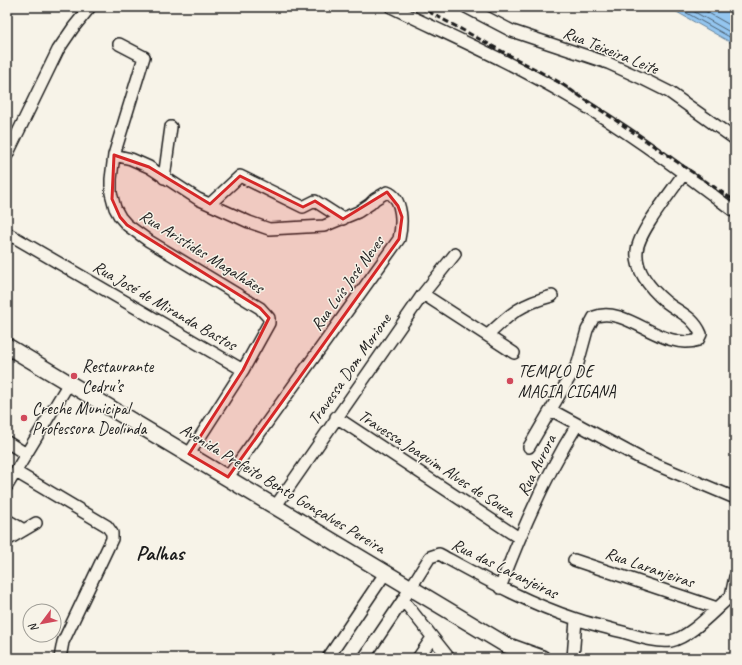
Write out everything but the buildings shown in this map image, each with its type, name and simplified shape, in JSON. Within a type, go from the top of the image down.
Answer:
[{"type":"street","points":[[7,155],[58,50],[90,7]]},
{"type":"street","points":[[391,7],[502,60],[570,97],[629,134],[735,212]]},
{"type":"street","name":"Rua Teixeira Leite","points":[[466,7],[512,31],[608,63],[643,79],[669,92],[735,139]]},
{"type":"street","name":"Rua Aristides Magalhães","points":[[119,44],[144,57],[114,155],[111,179],[112,199],[120,217],[127,225],[149,241],[268,314]]},
{"type":"street","points":[[164,178],[171,127]]},
{"type":"street","name":"Rua Luís José Neves","points":[[114,155],[140,163],[198,199],[248,222],[269,229],[324,226],[358,212],[384,193],[390,193],[396,201],[402,217],[399,240],[228,478]]},
{"type":"street","points":[[529,447],[578,363],[587,330],[594,317],[600,314],[613,316],[646,329],[663,338],[688,343],[698,340],[701,334],[697,324],[684,312],[668,303],[656,293],[646,281],[639,267],[637,251],[642,235],[684,173]]},
{"type":"street","points":[[210,204],[240,176],[303,207],[315,201],[343,219]]},
{"type":"street","name":"Rua José de Miranda Bastos","points":[[7,233],[243,370]]},
{"type":"street","name":"Travessa Dom Morione","points":[[275,507],[336,417],[423,294],[455,254]]},
{"type":"street","points":[[423,294],[514,353]]},
{"type":"street","points":[[488,335],[510,313],[531,301],[552,296]]},
{"type":"street","name":"Rua José de Miranda Bastos","points":[[189,454],[243,370],[269,323],[268,314]]},
{"type":"street","name":"Avenida Prefeito Bento Gonçalves Pereira","points":[[7,346],[506,645],[521,652],[542,658]]},
{"type":"street","points":[[7,486],[69,383]]},
{"type":"street","points":[[551,410],[640,458],[735,498]]},
{"type":"street","name":"Travessa Joaquim Alves de Souza","points":[[336,417],[519,538]]},
{"type":"street","name":"Rua Aurora","points":[[500,588],[519,538],[560,453],[577,425]]},
{"type":"street","points":[[7,442],[26,454]]},
{"type":"street","points":[[16,472],[107,526],[112,533],[112,539],[63,642],[60,658]]},
{"type":"street","points":[[7,520],[24,530]]},
{"type":"street","points":[[7,540],[36,523]]},
{"type":"street","name":"Rua das Laranjeiras","points":[[364,658],[430,557],[435,554],[439,554],[500,588],[576,620],[653,640],[670,641],[690,631],[716,608],[733,596]]},
{"type":"street","name":"Rua Laranjeiras","points":[[574,560],[716,608]]},
{"type":"street","points":[[328,658],[386,572]]},
{"type":"street","points":[[733,596],[735,577]]},
{"type":"street","points":[[403,600],[449,658]]},
{"type":"street","points":[[573,658],[576,620]]},
{"type":"street","points":[[418,658],[432,638]]},
{"type":"highlighted area","points":[[114,155],[149,167],[210,204],[240,176],[303,207],[315,201],[343,219],[387,192],[398,206],[402,217],[399,239],[228,477],[189,454],[243,370],[269,318],[260,308],[127,225],[120,217],[112,199]]},
{"type":"water","points":[[668,7],[735,7],[735,45]]},
{"type":"railway","points":[[420,7],[559,82],[735,201]]},
{"type":"place","name":"Restaurante Cedru’s","points":[[74,376]]},
{"type":"place","name":"TEMPLO DE MAGIA CIGANA","points":[[510,381]]},
{"type":"place","name":"Creche Municipal Professora Deolinda","points":[[24,418]]},
{"type":"district","name":"Palhas","points":[[160,553]]}]
